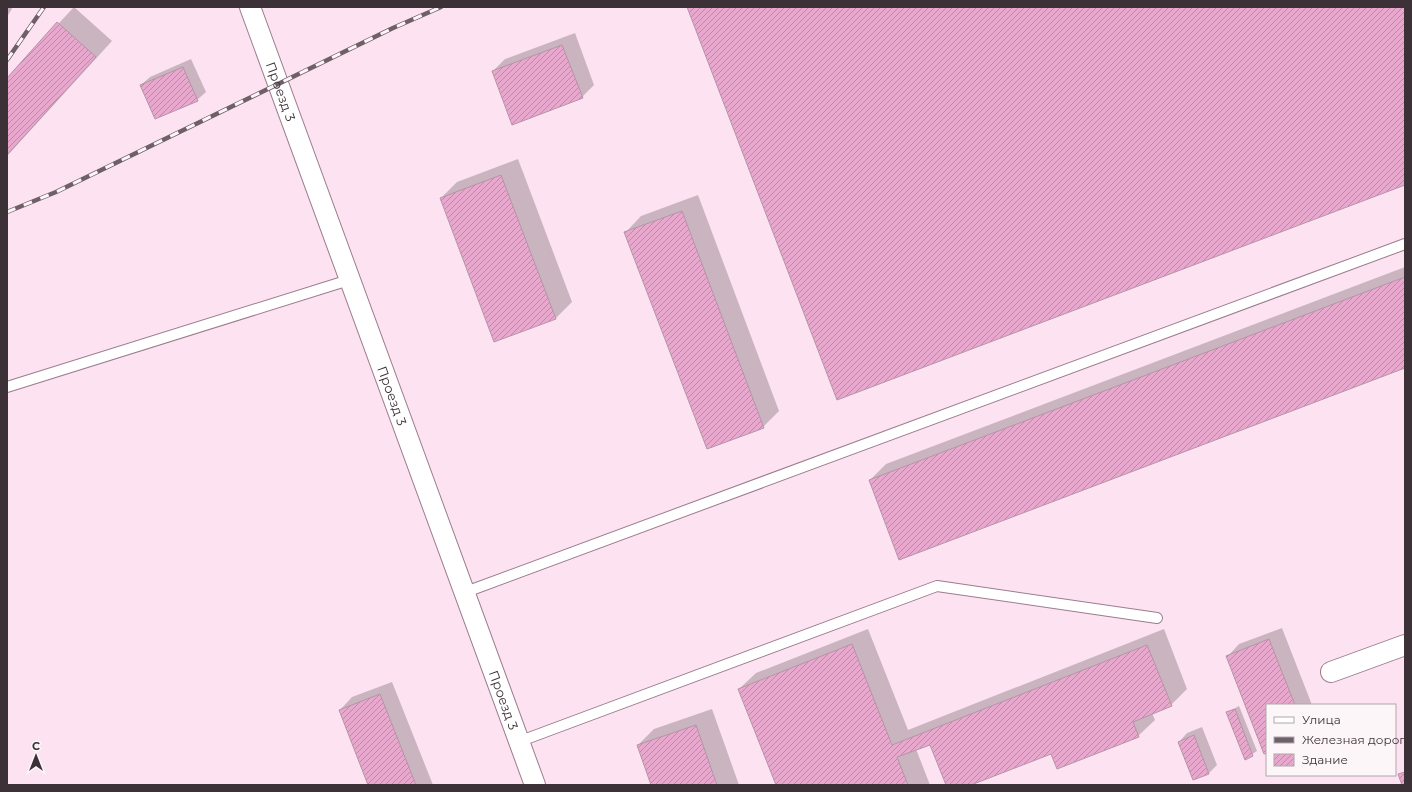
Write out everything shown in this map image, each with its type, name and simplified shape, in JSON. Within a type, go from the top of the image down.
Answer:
[{"type":"street","name":"Проезд 3","points":[[250,7],[534,785]]},
{"type":"street","points":[[1331,672],[1405,645]]},
{"type":"lane","points":[[463,593],[1405,244]]},
{"type":"lane","points":[[7,387],[349,280]]},
{"type":"lane","points":[[518,742],[937,586],[1157,618]]},
{"type":"building","points":[[687,7],[1405,7],[1405,185],[837,400]]},
{"type":"building","points":[[57,22],[96,57],[7,155],[7,78]]},
{"type":"building","points":[[562,45],[583,98],[512,125],[492,71]]},
{"type":"building","points":[[183,67],[198,101],[155,119],[140,85]]},
{"type":"building","points":[[501,175],[556,319],[494,342],[440,198]]},
{"type":"building","points":[[682,211],[764,428],[707,449],[624,232]]},
{"type":"building","points":[[1405,277],[1405,368],[899,560],[869,480]]},
{"type":"building","points":[[1269,639],[1295,704],[1266,704],[1266,753],[1264,754],[1226,656]]},
{"type":"building","points":[[852,644],[892,745],[1147,645],[1172,706],[1133,722],[1139,737],[1057,769],[1051,754],[971,785],[946,785],[930,745],[897,757],[908,785],[776,785],[738,689]]},
{"type":"building","points":[[380,694],[416,785],[368,785],[339,710]]},
{"type":"building","points":[[1235,709],[1253,756],[1245,760],[1226,712]]},
{"type":"building","points":[[696,725],[717,785],[651,785],[637,745]]},
{"type":"building","points":[[1194,735],[1209,774],[1193,780],[1178,742]]},
{"type":"building","points":[[1405,772],[1405,785],[1402,785],[1398,774]]},
{"type":"railway","points":[[7,60],[44,7]]},
{"type":"railway","points":[[7,212],[56,192],[393,28],[441,7]]}]
